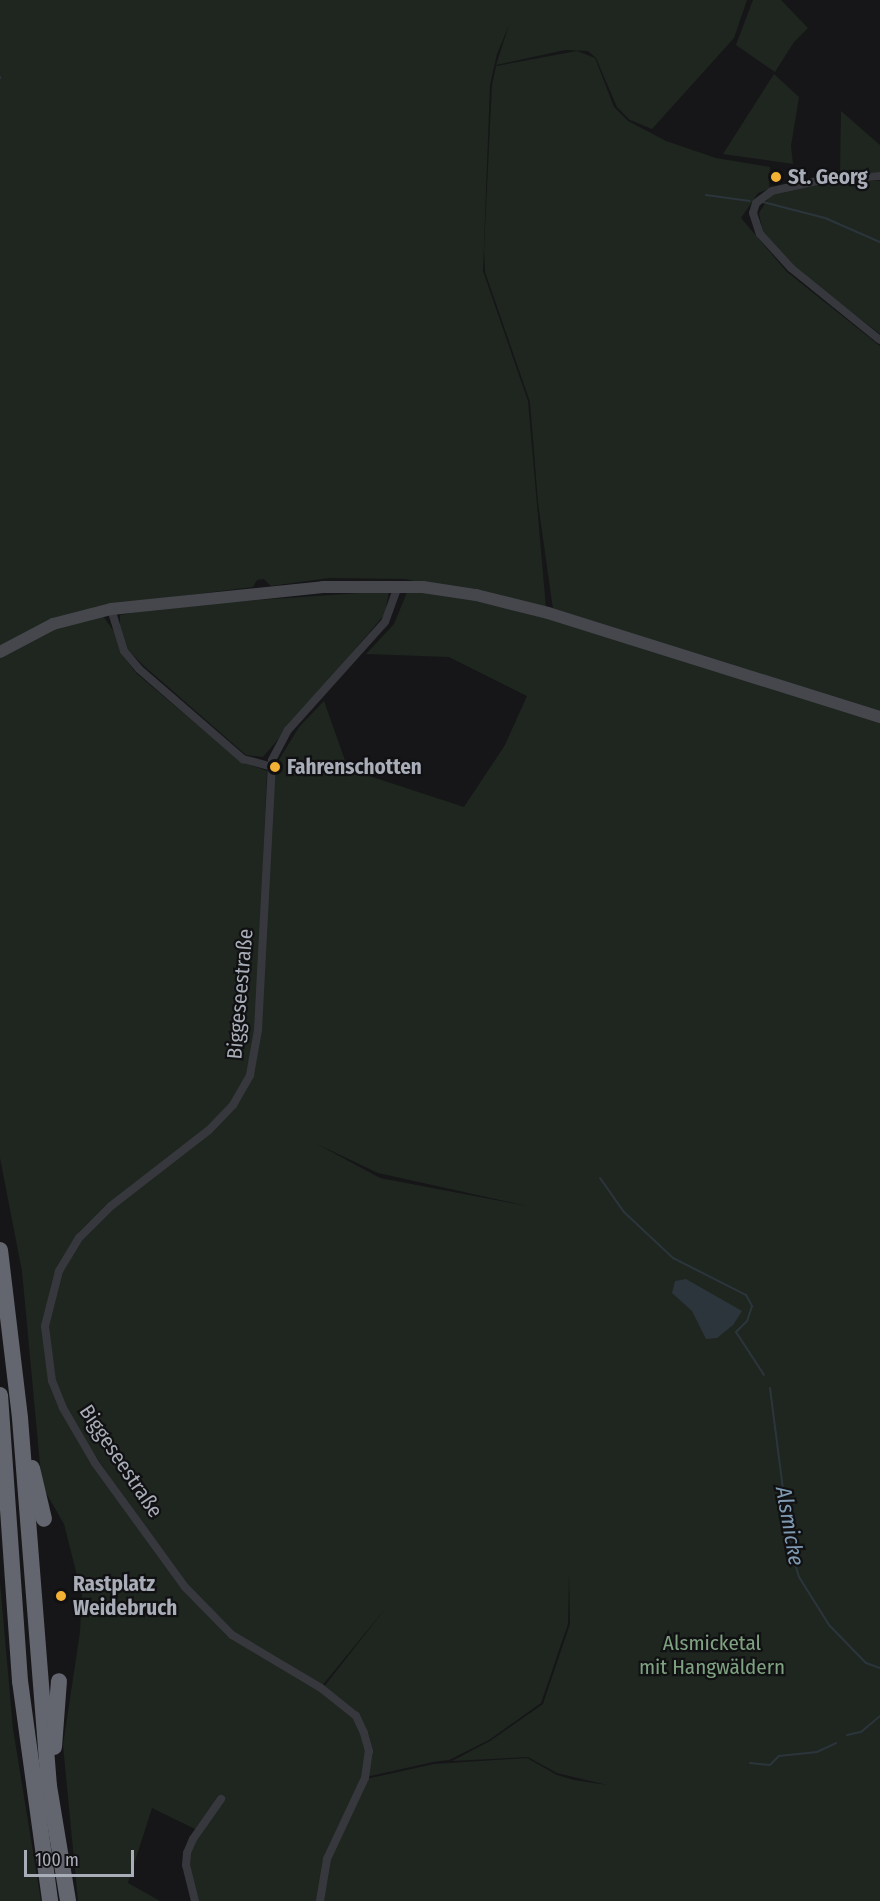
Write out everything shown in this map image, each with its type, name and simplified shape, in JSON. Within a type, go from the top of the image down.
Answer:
[{"type":"highway","points":[[0,1250],[20,1418],[49,1786],[68,1901]]},
{"type":"highway","points":[[0,1395],[20,1681],[50,1901]]},
{"type":"highway","points":[[20,1418],[44,1519]]},
{"type":"highway","points":[[0,1500],[9,1533]]},
{"type":"highway","points":[[49,1786],[59,1681]]},
{"type":"street","points":[[880,176],[822,180],[772,191],[756,203],[753,213],[760,234],[791,268],[880,340]]},
{"type":"street","points":[[0,652],[53,624],[111,609],[263,592],[398,586],[476,595],[548,613],[880,717]]},
{"type":"street","name":"Biggeseestraße","points":[[320,1901],[327,1859],[365,1778],[369,1751],[356,1716],[321,1688],[232,1635],[185,1587],[95,1463],[63,1408],[52,1382],[45,1326],[58,1270],[80,1238],[111,1206],[210,1130],[233,1105],[250,1076],[258,1030],[272,767],[277,747],[288,730],[385,622],[398,586]]},
{"type":"street","points":[[111,609],[124,651],[139,669],[243,759],[272,767]]},
{"type":"street","points":[[195,1901],[186,1865],[188,1853],[192,1839],[221,1799]]},
{"type":"green space","name":"Alsmicketal mit Hangwäldern","points":[[0,0],[747,0],[734,38],[652,129],[630,120],[617,107],[596,58],[588,51],[565,50],[496,65],[509,25],[497,54],[490,85],[483,271],[528,401],[546,608],[405,579],[329,578],[271,586],[264,579],[257,580],[253,587],[93,607],[96,619],[103,616],[115,633],[120,651],[136,673],[240,761],[267,771],[256,1030],[249,1075],[236,1103],[252,1076],[259,1031],[274,768],[299,727],[324,701],[348,769],[464,807],[505,745],[527,696],[449,657],[366,654],[394,624],[408,590],[464,598],[540,616],[880,722],[880,1901],[322,1901],[329,1859],[366,1779],[434,1764],[527,1758],[557,1775],[607,1785],[557,1773],[528,1757],[452,1761],[490,1741],[543,1704],[570,1624],[569,1575],[568,1624],[541,1703],[489,1740],[449,1760],[366,1777],[370,1750],[357,1715],[323,1688],[385,1609],[321,1687],[255,1650],[211,1614],[187,1586],[59,1404],[93,1463],[208,1616],[253,1652],[321,1690],[355,1717],[367,1751],[363,1778],[326,1858],[319,1901],[195,1901],[187,1865],[199,1831],[152,1808],[128,1883],[160,1901],[78,1901],[63,1745],[80,1632],[82,1595],[64,1524],[42,1486],[22,1271],[0,1158]],"holes":[[[317,1144],[378,1173],[527,1206],[380,1178]]]},
{"type":"green space","points":[[753,0],[781,0],[808,28],[794,42],[775,72],[736,45]]},
{"type":"green space","points":[[577,51],[595,58],[614,107],[628,121],[666,141],[716,158],[770,167],[769,189],[758,193],[741,218],[787,272],[880,346],[880,714],[553,609],[538,503],[530,402],[485,272],[484,249],[492,85],[496,66]]},
{"type":"green space","points":[[774,74],[799,97],[791,146],[793,164],[723,154]]},
{"type":"green space","points":[[841,111],[880,145],[880,172],[840,172]]},
{"type":"green space","points":[[839,181],[880,181],[880,334],[792,266],[763,233],[759,213],[771,194]]},
{"type":"green space","points":[[389,591],[385,614],[263,757],[246,755],[144,666],[127,649],[120,629],[120,615],[171,606]]},
{"type":"green space","points":[[0,1582],[13,1729],[41,1901],[0,1901]]},
{"type":"shaded area","points":[[686,1279],[742,1311],[733,1325],[717,1338],[706,1339],[692,1311],[672,1293],[675,1281]]},
{"type":"waterway","points":[[706,195],[750,201]]},
{"type":"waterway","points":[[763,202],[825,218],[880,242]]},
{"type":"waterway","name":"Alsmicke","points":[[600,1178],[624,1212],[673,1258],[746,1295],[752,1306],[747,1321],[736,1332],[764,1375]]},
{"type":"waterway","name":"Alsmicke","points":[[770,1388],[791,1551],[799,1577],[829,1625],[866,1663],[880,1668]]},
{"type":"waterway","points":[[847,1735],[861,1732],[880,1716]]},
{"type":"waterway","points":[[750,1763],[770,1765],[779,1756],[817,1752],[836,1743]]},
{"type":"place","name":"St. Georg","points":[[776,177]]},
{"type":"place","name":"Fahrenschotten","points":[[275,767]]},
{"type":"place","name":"Rastplatz Weidebruch","points":[[61,1596]]}]
